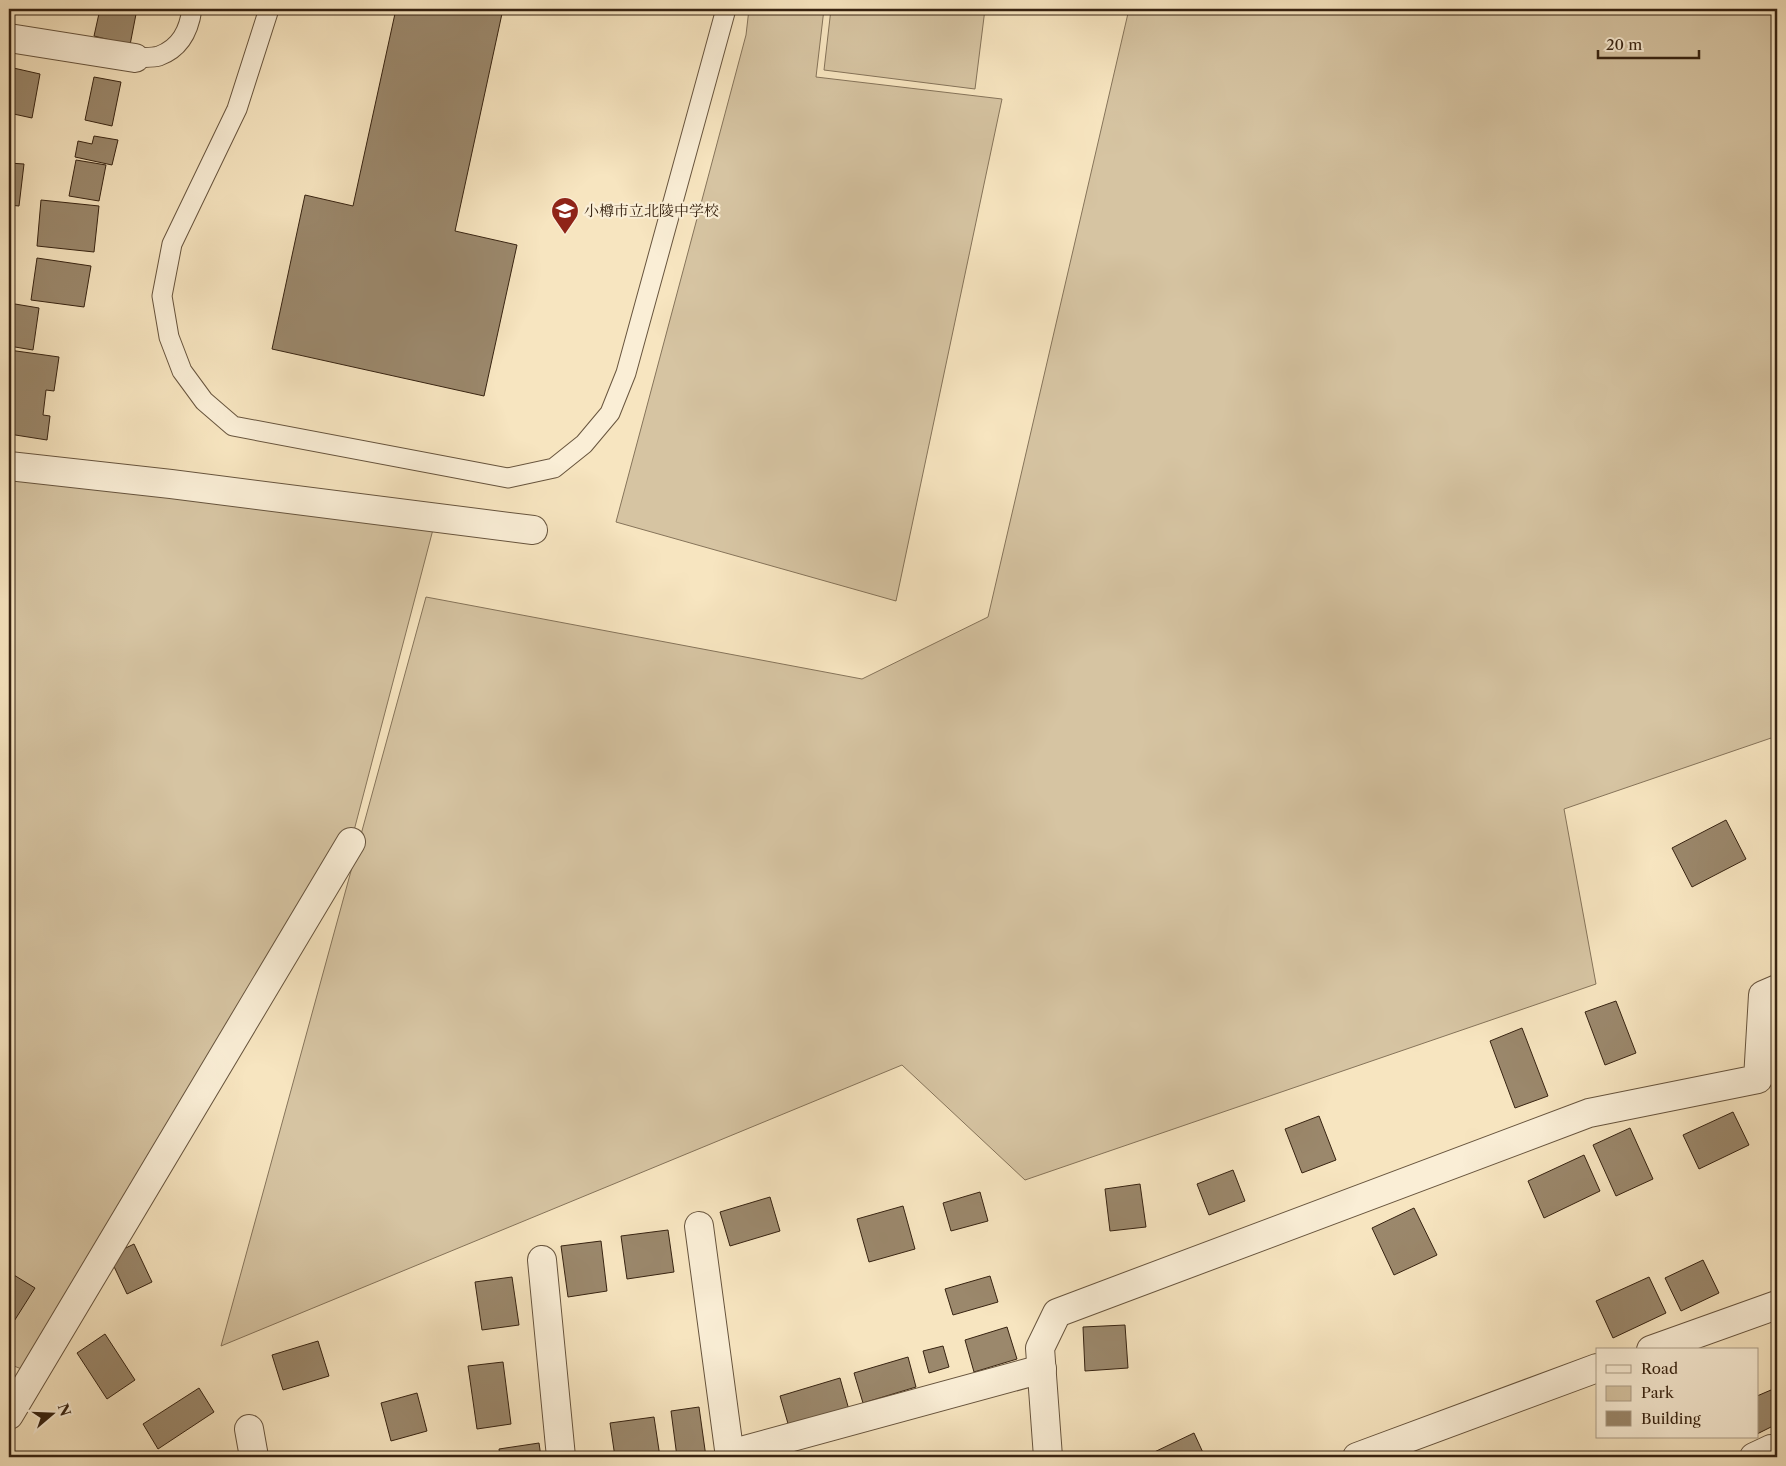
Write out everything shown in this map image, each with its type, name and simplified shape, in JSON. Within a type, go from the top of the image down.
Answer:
[{"type":"street","points":[[9,38],[135,58]]},
{"type":"street","points":[[9,466],[171,484],[533,530]]},
{"type":"street","points":[[9,1416],[351,842]]},
{"type":"street","points":[[1048,1457],[1040,1348],[1057,1313],[1589,1113],[1758,1079],[1763,995],[1777,989]]},
{"type":"street","points":[[699,1226],[730,1456],[1042,1369]]},
{"type":"street","points":[[542,1260],[561,1457]]},
{"type":"street","points":[[1656,1348],[1777,1304]]},
{"type":"street","points":[[1356,1457],[1596,1368]]},
{"type":"street","points":[[249,1429],[254,1457]]},
{"type":"lane","points":[[135,58],[158,56],[179,45],[190,24],[192,9]]},
{"type":"lane","points":[[269,9],[237,109],[172,244],[162,296],[169,337],[182,371],[204,401],[233,426],[508,478],[554,468],[584,444],[610,413],[626,373],[726,9]]},
{"type":"green space","points":[[749,9],[824,9],[816,77],[1002,99],[896,601],[616,522],[746,35]]},
{"type":"green space","points":[[831,9],[985,9],[975,89],[824,70]]},
{"type":"green space","points":[[1129,9],[1777,9],[1777,736],[1564,809],[1596,984],[1025,1180],[902,1065],[221,1346],[426,597],[862,679],[988,617]]},
{"type":"green space","points":[[9,467],[436,518],[351,842],[34,1374],[9,1364]]},
{"type":"building","points":[[100,9],[137,9],[130,45],[94,36]]},
{"type":"building","points":[[396,9],[503,9],[455,231],[517,245],[484,396],[272,349],[305,195],[353,206]]},
{"type":"building","points":[[9,67],[40,74],[32,118],[9,113]]},
{"type":"building","points":[[94,77],[121,82],[112,126],[85,120]]},
{"type":"building","points":[[94,136],[118,140],[112,165],[75,157],[78,141],[92,144]]},
{"type":"building","points":[[76,160],[106,165],[99,201],[69,196]]},
{"type":"building","points":[[9,163],[24,164],[19,206],[9,205]]},
{"type":"building","points":[[41,200],[99,206],[94,252],[37,246]]},
{"type":"building","points":[[37,258],[91,266],[84,307],[31,300]]},
{"type":"building","points":[[9,303],[39,308],[33,350],[9,346]]},
{"type":"building","points":[[9,350],[59,357],[54,391],[46,390],[43,415],[50,416],[47,440],[9,434]]},
{"type":"building","points":[[1726,820],[1746,859],[1692,887],[1672,848]]},
{"type":"building","points":[[1616,1001],[1636,1053],[1605,1065],[1585,1012]]},
{"type":"building","points":[[1522,1028],[1548,1096],[1515,1108],[1490,1041]]},
{"type":"building","points":[[1733,1112],[1749,1145],[1699,1169],[1683,1135]]},
{"type":"building","points":[[1319,1116],[1336,1160],[1302,1173],[1285,1129]]},
{"type":"building","points":[[1630,1128],[1653,1179],[1616,1196],[1593,1145]]},
{"type":"building","points":[[1584,1155],[1600,1191],[1544,1218],[1528,1181]]},
{"type":"building","points":[[1233,1170],[1245,1201],[1209,1215],[1197,1184]]},
{"type":"building","points":[[1140,1184],[1146,1227],[1110,1231],[1105,1189]]},
{"type":"building","points":[[980,1192],[988,1221],[951,1231],[943,1203]]},
{"type":"building","points":[[770,1197],[780,1231],[730,1246],[720,1212]]},
{"type":"building","points":[[903,1206],[915,1249],[869,1262],[857,1219]]},
{"type":"building","points":[[1414,1208],[1437,1255],[1394,1275],[1372,1228]]},
{"type":"building","points":[[668,1230],[674,1272],[627,1279],[621,1236]]},
{"type":"building","points":[[601,1241],[607,1291],[568,1297],[561,1246]]},
{"type":"building","points":[[134,1244],[152,1282],[127,1294],[109,1256]]},
{"type":"building","points":[[1703,1260],[1719,1293],[1681,1311],[1665,1278]]},
{"type":"building","points":[[9,1272],[35,1288],[11,1326],[9,1324]]},
{"type":"building","points":[[990,1276],[998,1302],[953,1315],[945,1289]]},
{"type":"building","points":[[512,1277],[519,1325],[482,1330],[475,1282]]},
{"type":"building","points":[[1649,1277],[1666,1313],[1613,1338],[1596,1301]]},
{"type":"building","points":[[1125,1325],[1128,1368],[1085,1371],[1083,1327]]},
{"type":"building","points":[[1007,1327],[1017,1359],[974,1372],[965,1340]]},
{"type":"building","points":[[105,1334],[135,1380],[107,1399],[77,1353]]},
{"type":"building","points":[[318,1341],[329,1376],[283,1390],[272,1355]]},
{"type":"building","points":[[943,1346],[949,1367],[929,1373],[923,1351]]},
{"type":"building","points":[[908,1357],[916,1387],[863,1403],[854,1373]]},
{"type":"building","points":[[503,1362],[511,1424],[477,1429],[468,1366]]},
{"type":"building","points":[[840,1378],[851,1417],[791,1434],[780,1396]]},
{"type":"building","points":[[199,1388],[214,1412],[158,1449],[143,1424]]},
{"type":"building","points":[[1771,1390],[1777,1404],[1777,1424],[1758,1434],[1758,1396]]},
{"type":"building","points":[[417,1393],[427,1431],[391,1441],[381,1403]]},
{"type":"building","points":[[699,1407],[706,1457],[677,1457],[671,1411]]},
{"type":"building","points":[[654,1417],[660,1457],[615,1457],[610,1423]]},
{"type":"building","points":[[1194,1433],[1205,1457],[1146,1456]]},
{"type":"building","points":[[539,1443],[541,1457],[500,1457],[499,1449]]},
{"type":"place","name":"小樽市立北陵中学校","points":[[565,235]]}]
